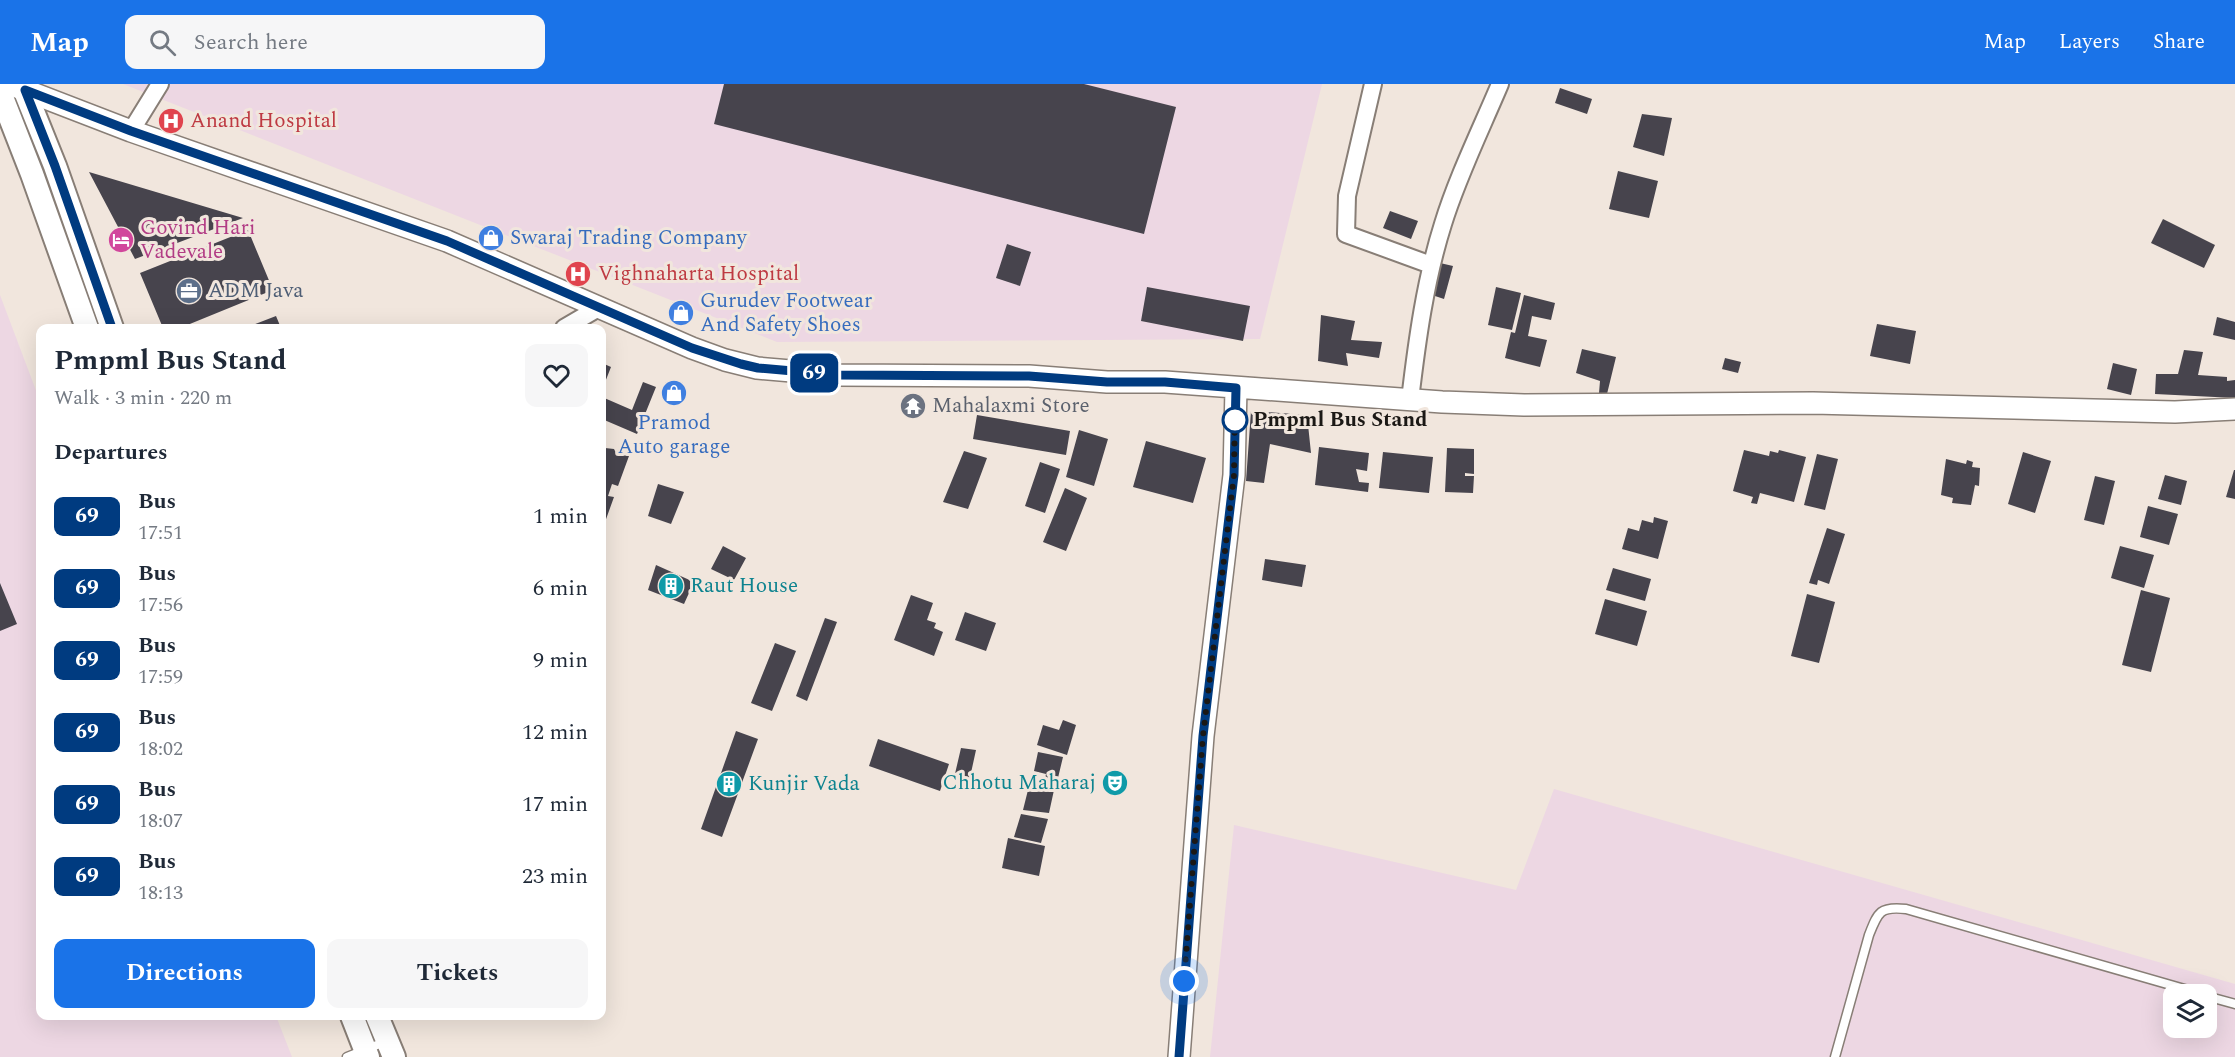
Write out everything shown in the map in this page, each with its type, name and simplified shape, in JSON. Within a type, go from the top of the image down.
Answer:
[{"type":"main road","points":[[19,86],[55,166],[111,324]]},
{"type":"main road","points":[[0,92],[86,324]]},
{"type":"main road","points":[[353,1020],[360,1055]]},
{"type":"main road","points":[[379,1020],[391,1049]]},
{"type":"street","points":[[131,131],[160,84]]},
{"type":"street","points":[[1373,84],[1347,196],[1346,234],[1431,265]]},
{"type":"street","points":[[1410,400],[1415,352],[1431,265],[1443,222],[1500,84]]},
{"type":"street","points":[[19,86],[131,131],[447,241],[692,348],[725,360],[758,368],[838,375],[1029,376],[1107,382],[1165,382],[1410,400],[1524,405],[1813,403],[2163,412],[2235,409]]},
{"type":"street","points":[[571,324],[600,307]]},
{"type":"street","points":[[1179,1057],[1203,736],[1234,475],[1236,388]]},
{"type":"lane","points":[[1834,1057],[1875,918],[1882,910],[1891,907],[1906,909],[2167,984]]},
{"type":"lane","points":[[2217,999],[2235,1004]]},
{"type":"lane","points":[[360,1055],[391,1049]]},
{"type":"shaded area","points":[[123,84],[1322,84],[1260,339],[777,342]]},
{"type":"shaded area","points":[[0,295],[36,390],[36,1020],[278,1020],[292,1057],[0,1057]]},
{"type":"shaded area","points":[[1554,789],[2235,984],[2235,1057],[1210,1057],[1234,825],[1516,890]]},
{"type":"building","points":[[724,84],[1084,84],[1176,107],[1144,234],[714,124]]},
{"type":"building","points":[[1560,88],[1592,99],[1587,114],[1555,103]]},
{"type":"building","points":[[1642,114],[1672,118],[1664,156],[1633,147]]},
{"type":"building","points":[[1618,171],[1658,181],[1649,218],[1609,209]]},
{"type":"building","points":[[89,172],[243,218],[135,259]]},
{"type":"building","points":[[1390,211],[1418,221],[1411,239],[1383,228]]},
{"type":"building","points":[[2163,219],[2215,245],[2204,268],[2151,243]]},
{"type":"building","points":[[248,230],[273,290],[190,324],[161,324],[140,273]]},
{"type":"building","points":[[1007,244],[1031,252],[1020,286],[996,278]]},
{"type":"building","points":[[1440,263],[1453,266],[1444,299],[1432,295]]},
{"type":"building","points":[[1147,287],[1250,306],[1243,341],[1141,321]]},
{"type":"building","points":[[1496,287],[1521,293],[1512,330],[1488,325]]},
{"type":"building","points":[[1524,295],[1555,303],[1551,320],[1532,316],[1528,336],[1547,340],[1540,367],[1505,358],[1511,332],[1515,333]]},
{"type":"building","points":[[1321,315],[1355,321],[1351,340],[1382,342],[1379,358],[1346,353],[1348,366],[1318,361]]},
{"type":"building","points":[[276,316],[279,324],[255,324]]},
{"type":"building","points":[[2217,317],[2235,322],[2235,340],[2213,335]]},
{"type":"building","points":[[1877,324],[1916,331],[1910,364],[1870,356]]},
{"type":"building","points":[[1582,349],[1616,357],[1607,394],[1599,393],[1600,381],[1576,373]]},
{"type":"building","points":[[2184,350],[2203,352],[2198,375],[2227,377],[2227,381],[2235,380],[2235,398],[2155,394],[2156,374],[2178,374]]},
{"type":"building","points":[[1725,358],[1741,362],[1738,373],[1722,369]]},
{"type":"building","points":[[2113,363],[2137,369],[2131,395],[2107,389]]},
{"type":"building","points":[[606,365],[611,367],[606,380]]},
{"type":"building","points":[[643,382],[656,387],[637,434],[606,421],[606,399],[632,410]]},
{"type":"building","points":[[1251,411],[1307,415],[1311,453],[1270,444],[1264,483],[1246,481]]},
{"type":"building","points":[[977,415],[1070,431],[1066,455],[973,439]]},
{"type":"building","points":[[1079,430],[1108,439],[1094,486],[1066,477]]},
{"type":"building","points":[[1146,441],[1206,458],[1193,503],[1133,487]]},
{"type":"building","points":[[1319,447],[1369,453],[1367,471],[1356,469],[1359,482],[1369,483],[1368,492],[1315,485]]},
{"type":"building","points":[[606,448],[629,456],[618,486],[612,484],[608,496],[614,497],[606,519]]},
{"type":"building","points":[[1447,448],[1474,449],[1474,474],[1465,473],[1465,476],[1474,476],[1473,493],[1445,492]]},
{"type":"building","points":[[1744,450],[1769,456],[1770,451],[1778,453],[1779,450],[1806,457],[1794,502],[1760,493],[1757,504],[1751,503],[1753,497],[1733,491]]},
{"type":"building","points":[[964,451],[987,458],[968,509],[943,502]]},
{"type":"building","points":[[1383,452],[1433,457],[1429,493],[1379,488]]},
{"type":"building","points":[[2023,452],[2051,461],[2035,513],[2008,504]]},
{"type":"building","points":[[1817,454],[1838,459],[1825,510],[1804,505]]},
{"type":"building","points":[[1946,459],[1966,464],[1967,460],[1973,462],[1972,467],[1980,468],[1979,486],[1975,485],[1971,505],[1952,503],[1953,498],[1941,495]]},
{"type":"building","points":[[1040,462],[1060,469],[1045,513],[1025,506]]},
{"type":"building","points":[[2235,470],[2235,499],[2226,497]]},
{"type":"building","points":[[2165,475],[2187,481],[2181,505],[2158,499]]},
{"type":"building","points":[[2095,476],[2115,481],[2104,525],[2084,520]]},
{"type":"building","points":[[658,484],[684,492],[671,524],[648,516]]},
{"type":"building","points":[[1065,488],[1087,498],[1066,551],[1043,542]]},
{"type":"building","points":[[2148,506],[2178,514],[2169,545],[2140,537]]},
{"type":"building","points":[[1654,517],[1668,521],[1658,559],[1622,549],[1628,528],[1639,531],[1642,520],[1653,523]]},
{"type":"building","points":[[1827,528],[1845,534],[1829,584],[1818,580],[1817,585],[1809,583]]},
{"type":"building","points":[[723,546],[746,558],[734,580],[711,569]]},
{"type":"building","points":[[2120,546],[2154,555],[2144,588],[2111,578]]},
{"type":"building","points":[[1265,559],[1306,565],[1302,587],[1262,580]]},
{"type":"building","name":"Raut House","points":[[656,565],[694,582],[684,604],[648,590]]},
{"type":"building","points":[[1613,568],[1651,579],[1645,601],[1606,590]]},
{"type":"building","points":[[0,583],[17,624],[0,631]]},
{"type":"building","points":[[2141,590],[2170,598],[2151,672],[2122,665]]},
{"type":"building","points":[[1807,594],[1835,602],[1819,663],[1791,656]]},
{"type":"building","points":[[911,595],[933,603],[927,620],[936,623],[934,628],[943,632],[934,656],[894,640]]},
{"type":"building","points":[[1605,599],[1647,611],[1637,646],[1595,634]]},
{"type":"building","points":[[965,612],[996,623],[986,651],[955,640]]},
{"type":"building","points":[[825,618],[837,622],[807,701],[796,696]]},
{"type":"building","name":"Kunjir Vada","points":[[775,643],[796,651],[772,711],[751,703]]},
{"type":"building","points":[[1063,720],[1076,725],[1067,755],[1037,745],[1043,725],[1059,730]]},
{"type":"building","name":"Kunjir Vada","points":[[736,731],[758,739],[722,837],[701,829]]},
{"type":"building","points":[[878,739],[949,764],[940,791],[869,766]]},
{"type":"building","points":[[961,748],[976,750],[969,782],[954,778]]},
{"type":"building","points":[[1038,752],[1063,757],[1057,782],[1045,779],[1046,774],[1034,771]]},
{"type":"building","points":[[1029,786],[1054,790],[1049,813],[1023,810]]},
{"type":"building","points":[[1021,814],[1048,819],[1041,843],[1014,837]]},
{"type":"building","points":[[1008,838],[1045,846],[1039,876],[1002,868]]},
{"type":"bus line","name":"69","points":[[111,324],[55,166],[25,90],[131,131],[447,241],[692,348],[741,364],[758,368],[838,375],[1029,376],[1107,382],[1165,382],[1236,388],[1234,475],[1203,736],[1179,1057]]},
{"type":"place","name":"Anand Hospital","points":[[171,121]]},
{"type":"place","name":"Swaraj Trading Company","points":[[491,238]]},
{"type":"place","name":"Govind Hari Vadevale","points":[[121,240]]},
{"type":"place","name":"Vighnaharta Hospital","points":[[578,274]]},
{"type":"place","name":"ADM Java","points":[[189,291]]},
{"type":"place","name":"Gurudev Footwear And Safety Shoes","points":[[681,313]]},
{"type":"place","name":"Pramod Auto garage","points":[[674,393]]},
{"type":"place","name":"Mahalaxmi Store","points":[[913,406]]},
{"type":"place","name":"Pmpml Bus Stand","points":[[1235,420]]},
{"type":"place","name":"Raut House","points":[[671,586]]},
{"type":"place","name":"Chhotu Maharaj","points":[[1115,783]]},
{"type":"place","name":"Kunjir Vada","points":[[729,784]]},
{"type":"route","points":[[1184,981],[1203,736],[1234,475],[1235,409],[1235,420]]}]
